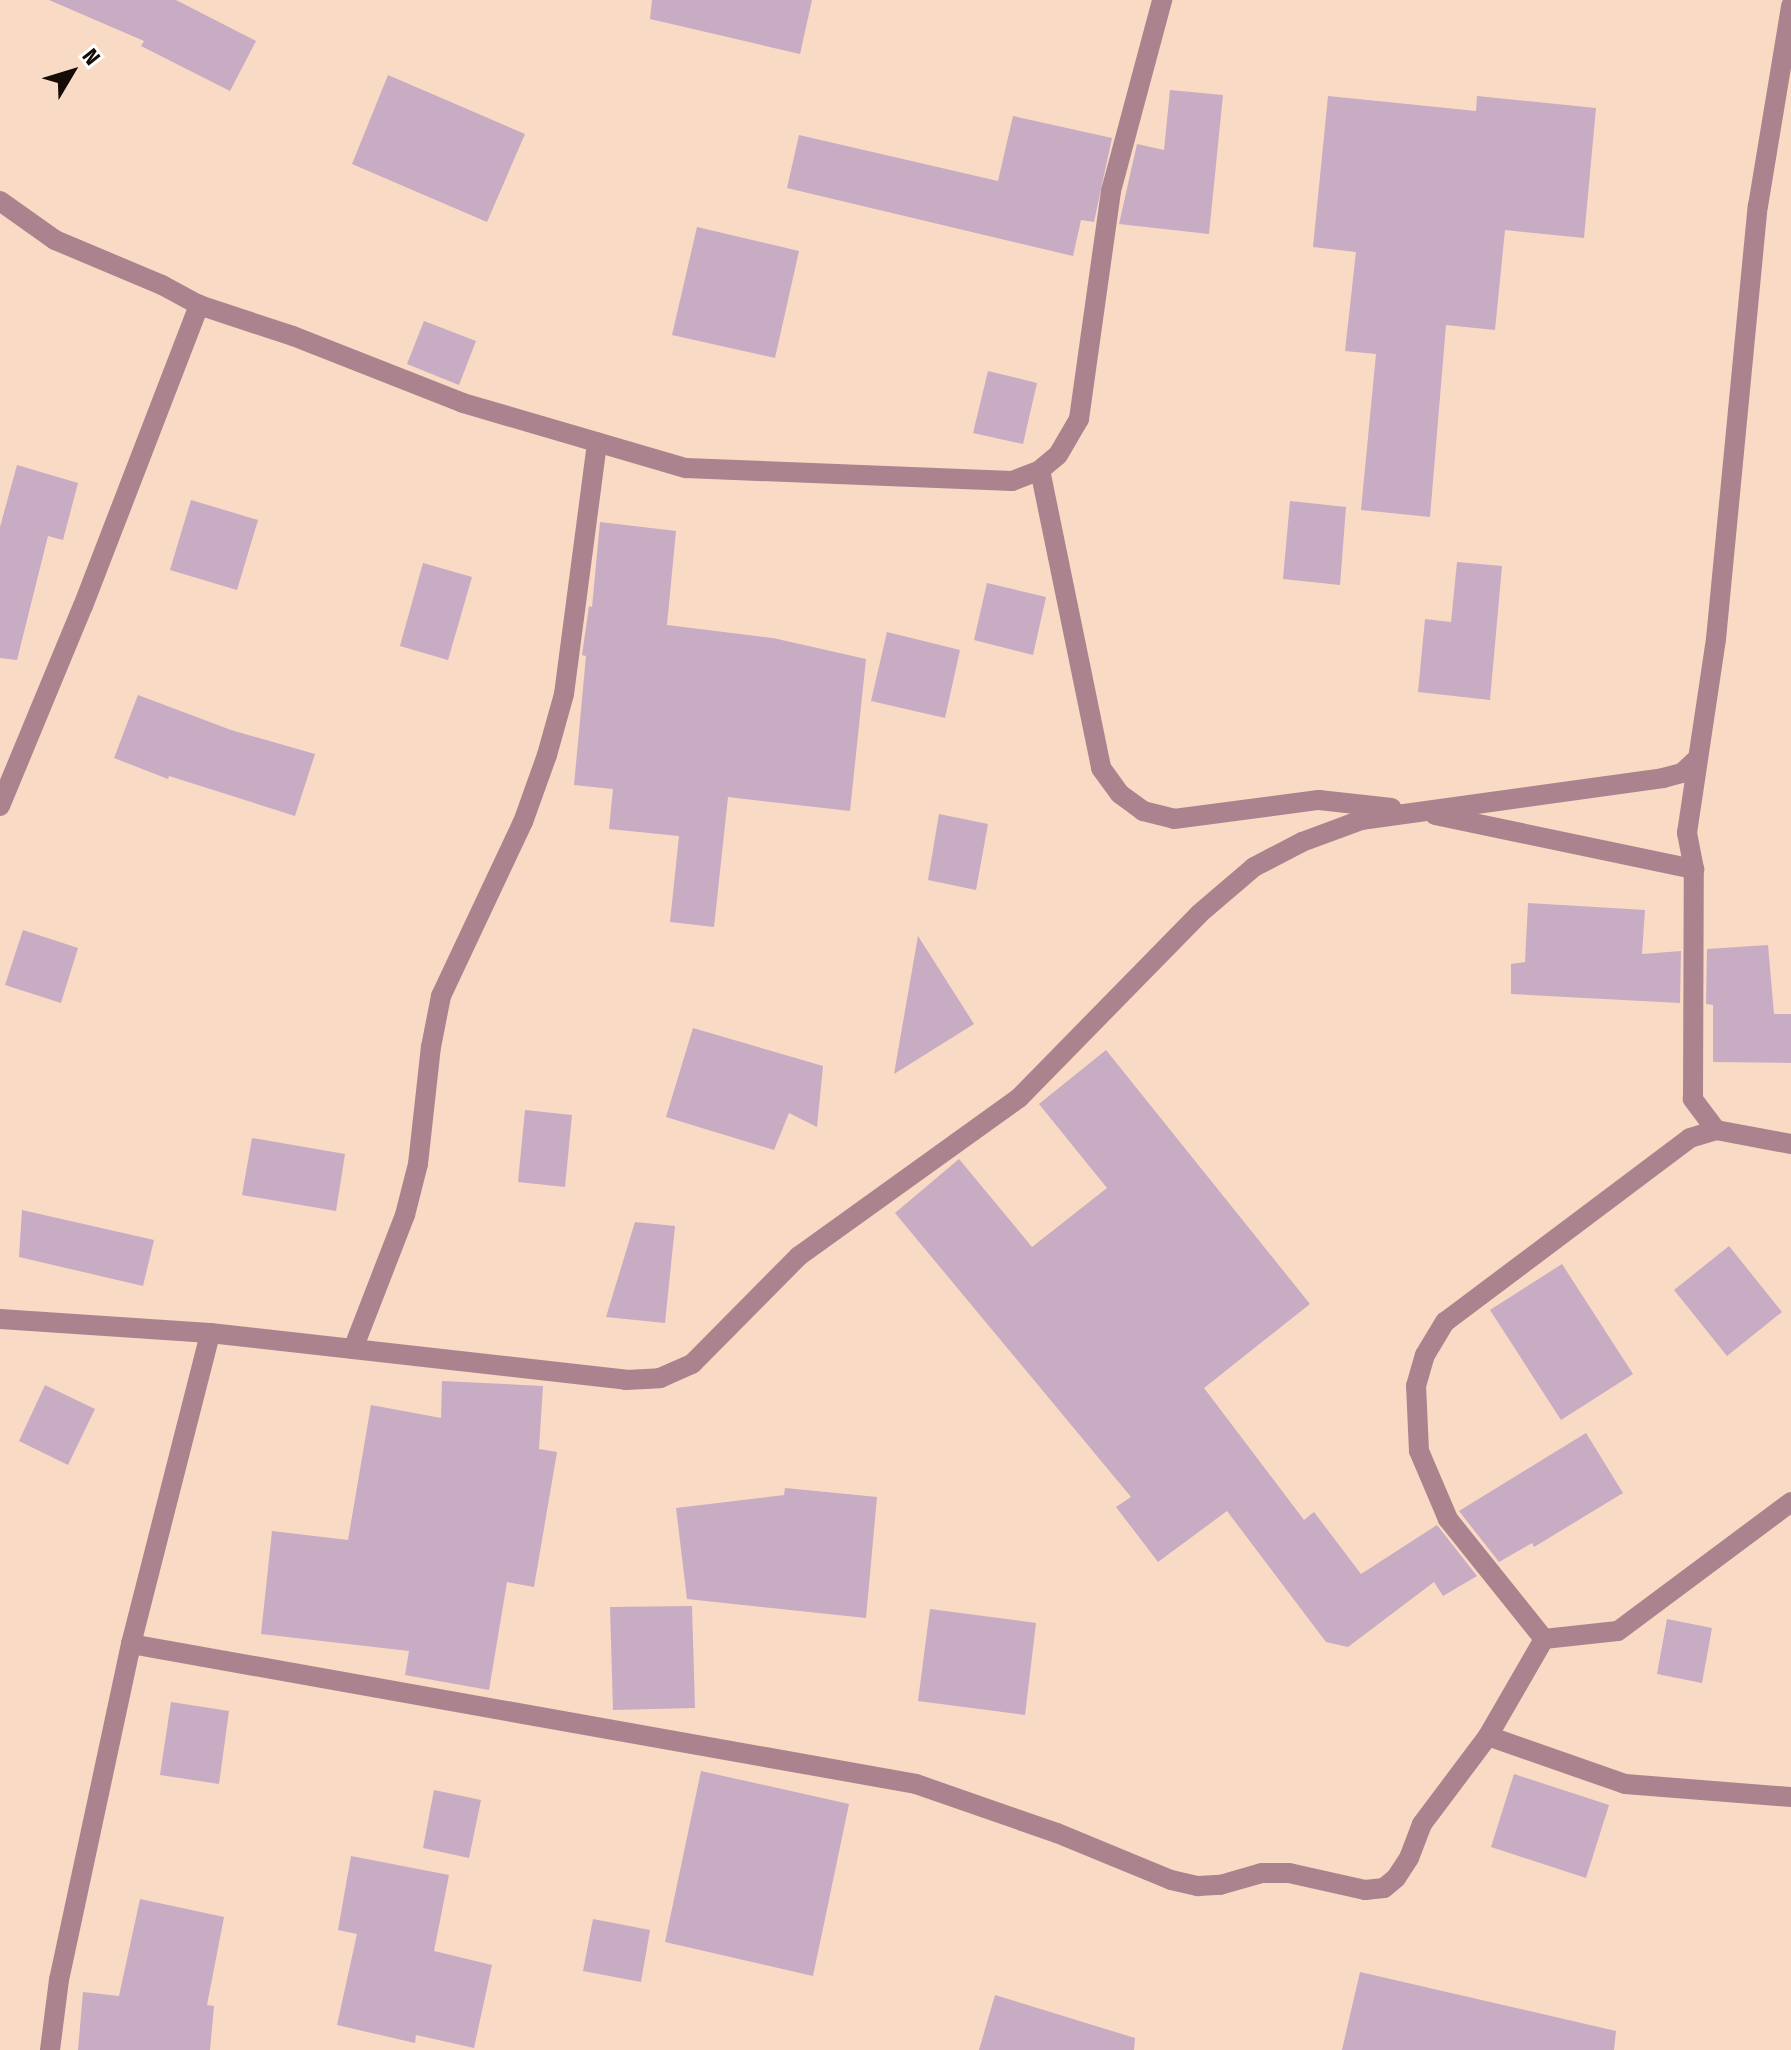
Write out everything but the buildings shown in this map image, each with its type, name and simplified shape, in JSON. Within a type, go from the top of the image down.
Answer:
[{"type":"street","points":[[0,201],[55,240],[162,285],[199,305],[293,336],[463,403],[686,468],[1012,481],[1040,470],[1058,455],[1079,419],[1111,191],[1162,0]]},
{"type":"street","points":[[1716,1130],[1693,1099],[1694,869],[1687,833],[1716,639],[1758,206],[1791,6]]},
{"type":"street","points":[[0,806],[83,606],[199,305]]},
{"type":"street","points":[[353,1349],[405,1215],[418,1164],[431,1047],[441,996],[523,822],[556,725],[564,694],[597,442]]},
{"type":"street","points":[[1040,470],[1101,768],[1120,794],[1143,811],[1174,819],[1319,800],[1419,811],[1694,869]]},
{"type":"street","points":[[0,1319],[210,1333],[626,1380],[660,1378],[692,1364],[799,1256],[1019,1098],[1199,914],[1254,867],[1302,842],[1361,820],[1663,778],[1682,773],[1696,760]]},
{"type":"street","points":[[1544,1639],[1448,1519],[1419,1451],[1416,1386],[1425,1355],[1445,1322],[1690,1138],[1716,1130],[1791,1144]]},
{"type":"street","points":[[50,2050],[59,1980],[131,1644],[210,1333]]},
{"type":"street","points":[[1544,1639],[1618,1631],[1791,1502]]},
{"type":"street","points":[[131,1644],[916,1784],[1057,1833],[1171,1880],[1198,1886],[1220,1885],[1262,1873],[1289,1873],[1365,1890],[1384,1888],[1396,1878],[1409,1858],[1422,1824],[1488,1736],[1544,1639]]},
{"type":"street","points":[[1488,1736],[1625,1784],[1791,1797]]}]
